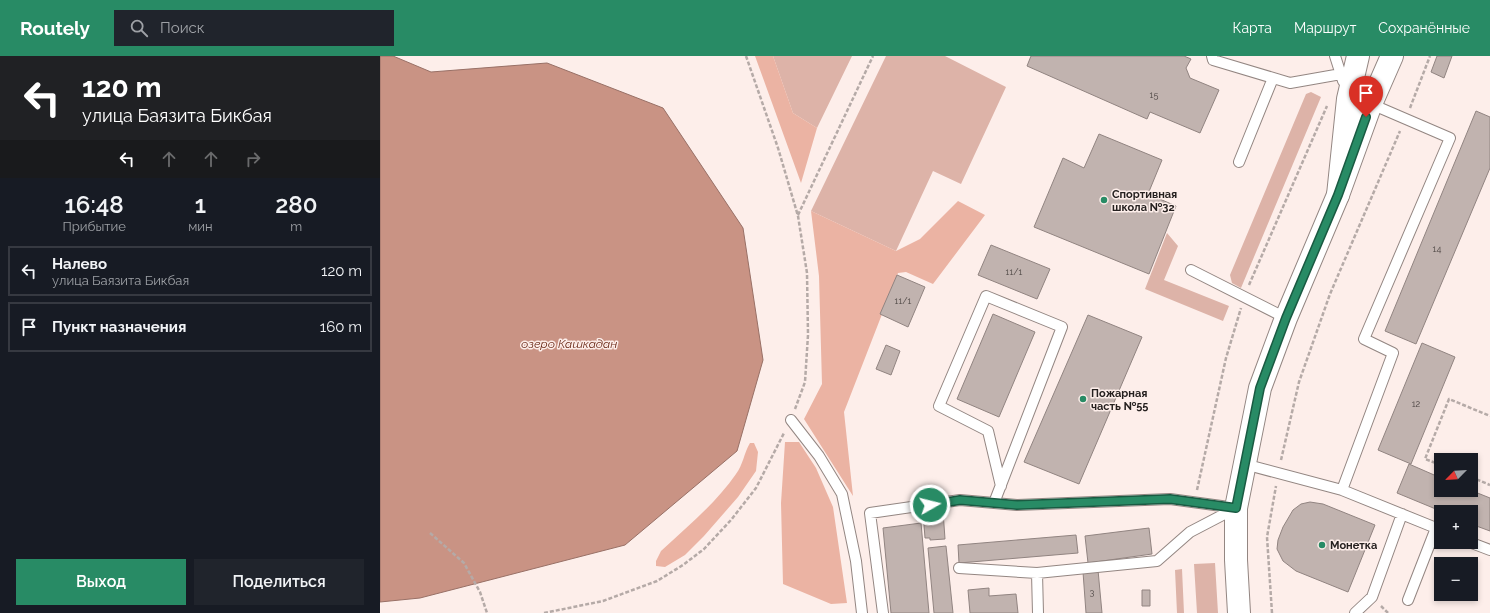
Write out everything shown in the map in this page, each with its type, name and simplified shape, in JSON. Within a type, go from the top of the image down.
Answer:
[{"type":"main road","points":[[1338,195],[1338,101],[1358,56]]},
{"type":"main road","points":[[1239,613],[1236,560],[1236,508],[1260,388],[1286,318],[1338,195],[1371,104],[1392,56]]},
{"type":"lane","points":[[1212,56],[1213,60],[1290,83],[1341,74]]},
{"type":"lane","points":[[1335,56],[1341,74],[1338,101]]},
{"type":"lane","points":[[1239,162],[1273,78]]},
{"type":"lane","points":[[1342,490],[1393,353],[1364,339],[1450,138],[1371,104]]},
{"type":"lane","points":[[1191,270],[1286,318]]},
{"type":"lane","points":[[994,503],[1001,486],[1062,326],[986,296],[939,406],[988,430],[1001,486]]},
{"type":"lane","points":[[791,420],[819,456],[842,494],[856,561],[862,613]]},
{"type":"lane","points":[[1244,464],[1342,490],[1434,527]]},
{"type":"lane","points":[[883,613],[870,513],[960,500],[1017,505],[1170,499],[1236,508]]},
{"type":"lane","points":[[959,568],[1037,573],[1157,561],[1190,532],[1236,508]]},
{"type":"lane","points":[[1355,613],[1372,597],[1402,514]]},
{"type":"lane","points":[[1408,600],[1434,538]]},
{"type":"lane","points":[[1478,545],[1490,550]]},
{"type":"lane","points":[[1037,573],[1038,613]]},
{"type":"path","points":[[544,613],[603,601],[657,581],[683,565],[704,549],[731,520],[756,488],[791,420],[804,382],[808,335],[806,273],[798,216],[775,140],[746,56]]},
{"type":"path","points":[[798,216],[873,56]]},
{"type":"path","points":[[1272,613],[1268,537],[1278,473],[1299,382],[1330,294],[1406,119],[1430,56]]},
{"type":"path","points":[[1195,502],[1226,358],[1244,296],[1338,101]]},
{"type":"path","points":[[1434,462],[1425,459],[1449,400],[1490,416]]},
{"type":"path","points":[[1478,480],[1490,485]]},
{"type":"path","points":[[430,533],[464,563],[480,592],[487,613]]},
{"type":"shaded area","points":[[755,56],[773,56],[793,113],[817,128],[801,183]]},
{"type":"shaded area","points":[[773,56],[852,56],[817,128],[793,113]]},
{"type":"shaded area","points":[[886,56],[945,56],[1006,87],[961,184],[933,171],[896,251],[811,211]]},
{"type":"shaded area","points":[[1311,92],[1321,97],[1241,288],[1232,283],[1230,275],[1306,94]]},
{"type":"shaded area","points":[[958,201],[985,215],[933,284],[906,272],[898,273],[844,412],[853,496],[804,419],[822,384],[819,276],[811,211],[896,251],[920,239]]},
{"type":"shaded area","points":[[1167,233],[1178,246],[1164,280],[1229,306],[1223,321],[1145,289]]},
{"type":"shaded area","points":[[785,442],[799,442],[816,468],[833,507],[847,603],[831,604],[783,584],[781,503]]},
{"type":"shaded area","points":[[750,443],[754,443],[758,452],[756,471],[738,497],[704,536],[685,555],[665,567],[656,566],[656,561],[661,551],[701,514],[728,485],[742,463]]},
{"type":"shaded area","points":[[1215,563],[1218,613],[1197,613],[1194,564]]},
{"type":"shaded area","points":[[1182,569],[1184,613],[1177,613],[1175,570]]},
{"type":"water","name":"озеро Кашкадан","points":[[380,56],[393,56],[431,72],[547,63],[663,108],[743,228],[763,360],[737,451],[625,545],[420,598],[380,602]]},
{"type":"building","points":[[1031,56],[1184,56],[1191,59],[1186,68],[1190,78],[1219,90],[1200,133],[1150,112],[1147,119],[1027,66]]},
{"type":"building","points":[[1437,56],[1452,56],[1444,78],[1431,72]]},
{"type":"building","points":[[1476,111],[1490,117],[1490,168],[1416,344],[1385,331]]},
{"type":"building","name":"Спортивная школа №32","points":[[1099,134],[1162,160],[1148,194],[1176,206],[1149,274],[1034,227],[1063,158],[1084,168]]},
{"type":"building","points":[[991,245],[1050,269],[1037,299],[978,275]]},
{"type":"building","points":[[897,275],[925,287],[908,327],[880,314]]},
{"type":"building","points":[[993,314],[1035,332],[999,417],[957,399]]},
{"type":"building","name":"Пожарная часть №55","points":[[1088,315],[1142,337],[1079,484],[1024,462]]},
{"type":"building","points":[[1422,343],[1455,357],[1411,464],[1378,450]]},
{"type":"building","points":[[886,345],[900,351],[891,375],[876,369]]},
{"type":"building","points":[[1409,464],[1434,475],[1434,497],[1478,497],[1478,493],[1490,498],[1490,531],[1478,527],[1478,505],[1434,505],[1434,508],[1397,493]]},
{"type":"building","name":"Монетка","points":[[1310,502],[1323,504],[1375,525],[1348,592],[1296,571],[1283,561],[1277,549],[1278,540],[1283,527],[1293,510],[1301,504]]},
{"type":"building","points":[[943,511],[945,539],[930,540],[930,538],[925,538],[923,512]]},
{"type":"building","points":[[921,523],[929,613],[891,613],[883,528]]},
{"type":"building","points":[[1149,528],[1152,554],[1088,563],[1085,536]]},
{"type":"building","points":[[1076,535],[1078,553],[959,563],[958,545]]},
{"type":"building","points":[[946,546],[953,613],[934,613],[928,548]]},
{"type":"building","points":[[1098,570],[1102,613],[1086,613],[1083,572]]},
{"type":"building","points":[[989,588],[989,596],[1016,594],[1018,613],[970,613],[968,590]]},
{"type":"building","points":[[1142,590],[1150,590],[1150,606],[1142,606]]},
{"type":"place","name":"Спортивная школа №32","points":[[1104,200]]},
{"type":"place","name":"Пожарная часть №55","points":[[1083,399]]},
{"type":"place","name":"Монетка","points":[[1322,545]]},
{"type":"route","points":[[930,505],[960,500],[1017,505],[1170,499],[1236,508],[1260,388],[1286,318],[1338,195],[1366,117]]}]
